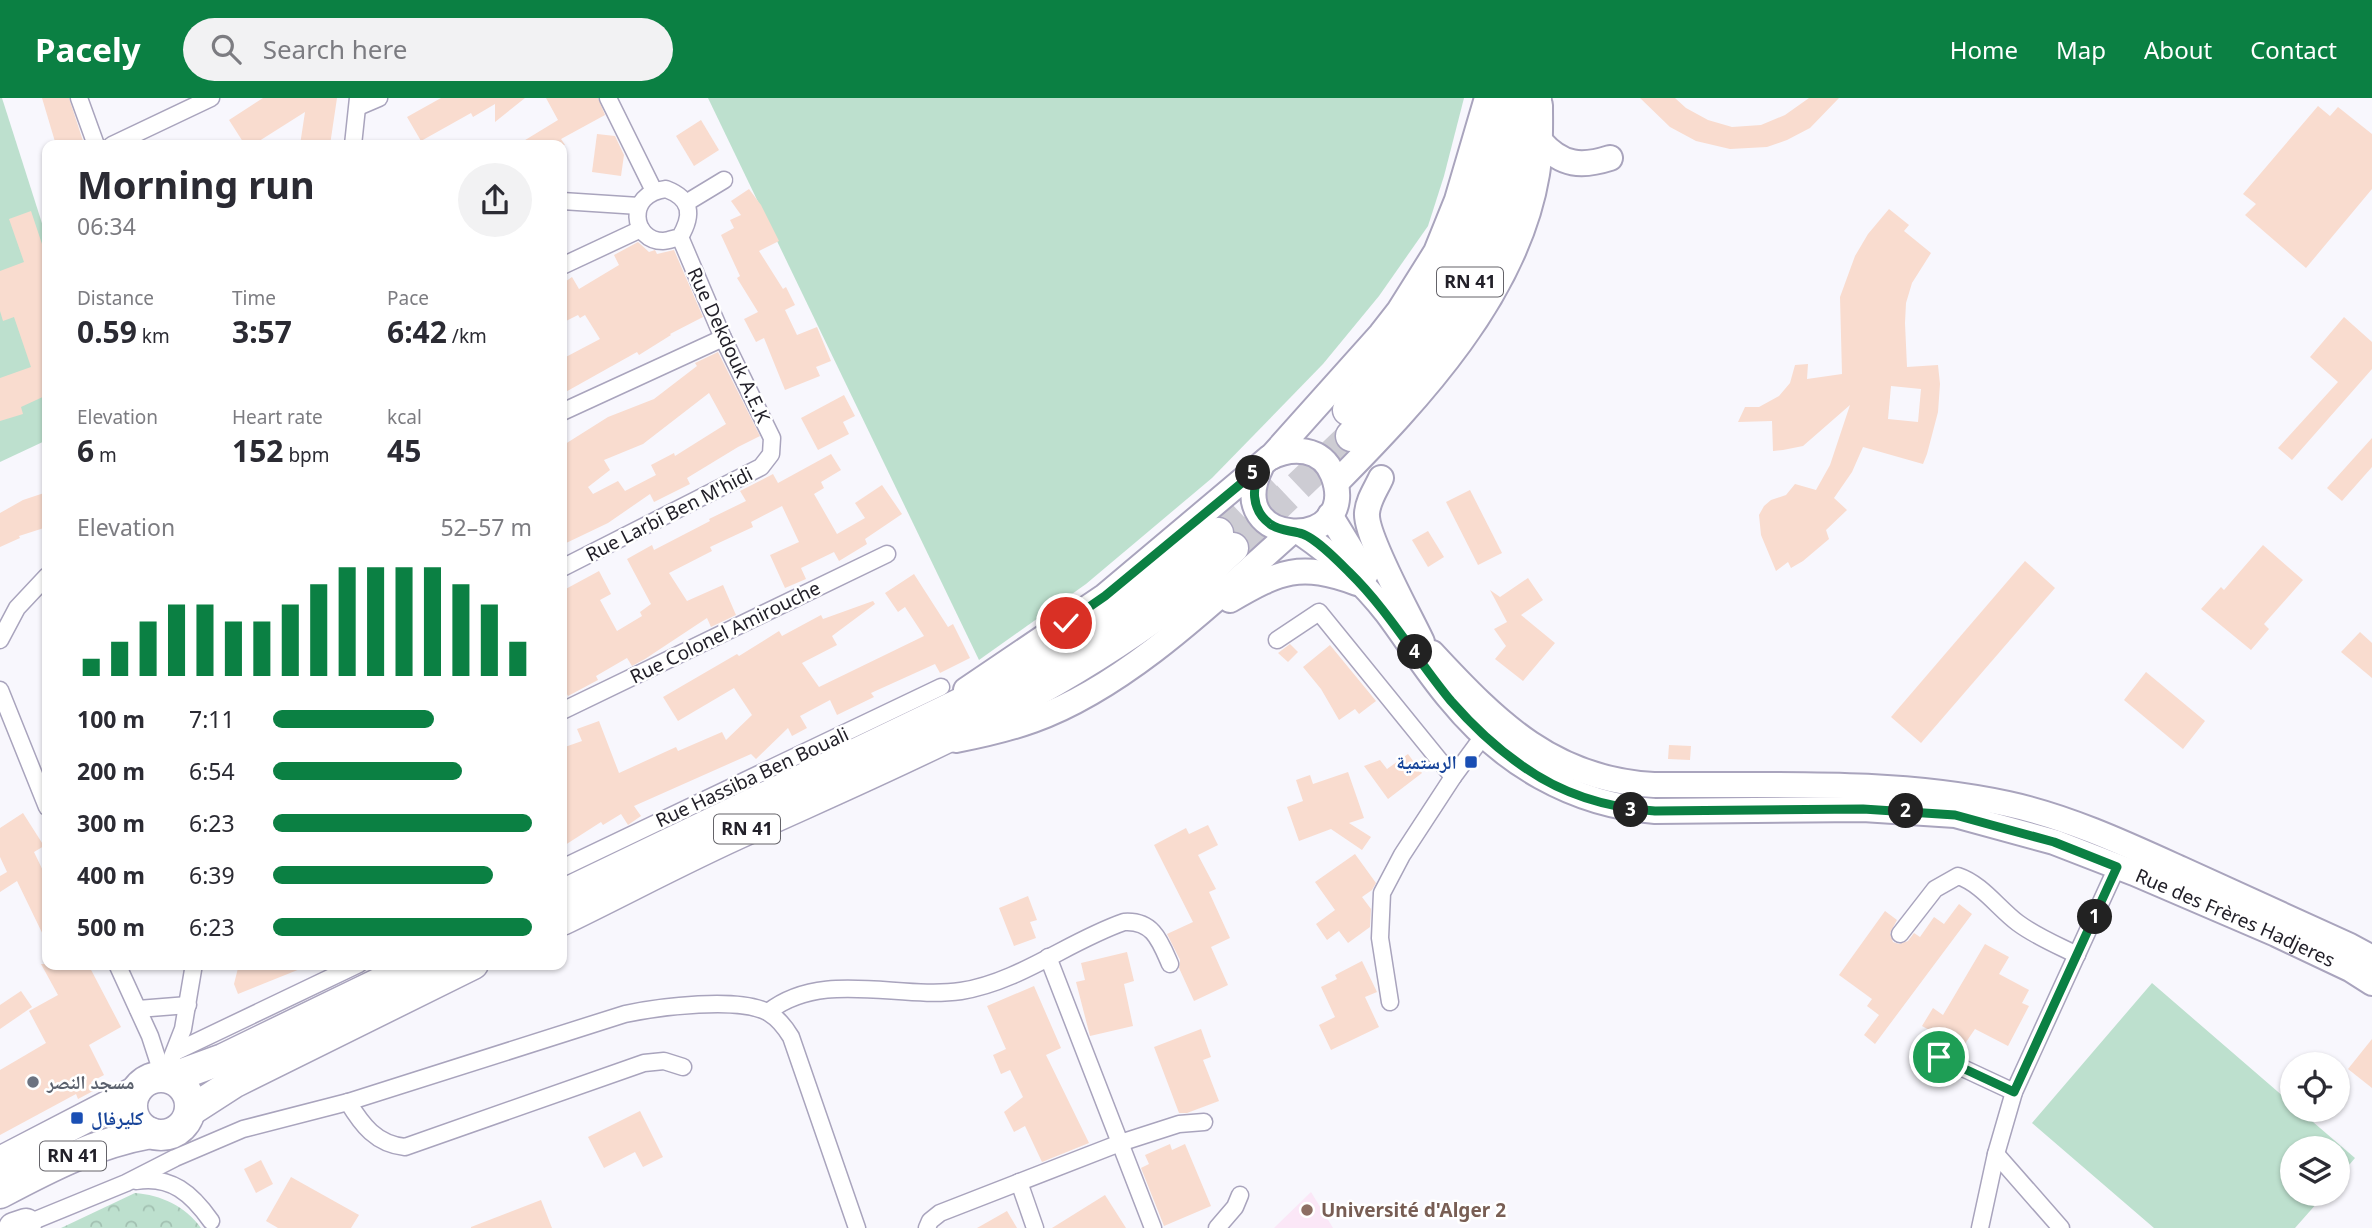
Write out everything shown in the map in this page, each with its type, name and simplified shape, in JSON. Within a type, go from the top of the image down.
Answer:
[{"type":"highway","name":"RN 41","points":[[1509,98],[1487,188],[1471,229],[1440,287],[1343,429],[1423,356],[1456,307],[1477,270],[1508,198],[1538,98]]},
{"type":"highway","name":"RN 41","points":[[567,918],[744,831],[932,731],[1003,683],[1072,643],[1225,540]]},
{"type":"highway","name":"RN 41","points":[[567,893],[932,731]]},
{"type":"highway","points":[[409,970],[299,1036],[190,1111],[182,1126],[175,1131],[167,1134],[151,1133],[143,1129],[134,1116],[131,1108],[135,1092],[146,1080],[168,1069],[223,1059],[299,1036],[458,970]]},
{"type":"highway","points":[[168,1069],[188,1095],[190,1111]]},
{"type":"highway","name":"RN 41","points":[[0,1162],[135,1092]]},
{"type":"highway","name":"RN 41","points":[[0,1193],[83,1151],[151,1133]]},
{"type":"main road","points":[[1295,533],[1267,522],[1255,502],[1254,490],[1265,463],[1375,342],[1399,311],[1436,252],[1457,200],[1487,98]]},
{"type":"main road","points":[[1336,482],[1418,395],[1489,298],[1508,265],[1528,212],[1537,175],[1541,142],[1538,98]]},
{"type":"main road","points":[[1541,142],[1567,162],[1588,164],[1611,158]]},
{"type":"main road","points":[[1296,449],[1310,452],[1322,459],[1331,470],[1336,482],[1336,501],[1330,515],[1312,530],[1295,533],[1189,622],[1090,692],[1035,720],[995,732],[932,731],[984,677],[1105,596],[1265,463],[1282,452],[1296,449]]},
{"type":"main road","points":[[1381,478],[1370,499],[1367,521],[1422,642]]},
{"type":"main road","points":[[1330,515],[1343,540],[1374,586],[1422,642],[1481,704],[1521,737],[1567,766],[1598,777],[1627,783],[1902,788],[2011,804],[2064,821],[2123,859],[2372,958]]},
{"type":"main road","name":"Rue des Frères Hadjeres","points":[[1295,533],[1333,557],[1362,585],[1385,611],[1449,698],[1484,735],[1517,762],[1574,795],[1629,809],[1655,811],[1863,809],[1955,815],[2123,859],[2350,969],[2372,983]]},
{"type":"main road","points":[[1189,622],[1261,582],[1293,571],[1321,572],[1362,585]]},
{"type":"street","points":[[79,98],[94,140]]},
{"type":"street","points":[[123,140],[211,98]]},
{"type":"street","points":[[354,140],[358,103],[379,98]]},
{"type":"street","points":[[608,98],[654,191]]},
{"type":"street","points":[[686,203],[724,180]]},
{"type":"street","points":[[667,189],[678,194],[686,203],[688,222],[680,237],[663,241],[651,238],[641,229],[637,218],[639,206],[645,197],[654,191],[667,189]]},
{"type":"street","points":[[567,201],[639,206]]},
{"type":"street","points":[[567,264],[641,229]]},
{"type":"street","name":"Rue Dekdouk A.E.K","points":[[680,237],[723,338],[772,438],[771,454]]},
{"type":"street","points":[[567,410],[723,338]]},
{"type":"street","name":"Rue Larbi Ben M'hidi","points":[[567,565],[761,467],[771,454]]},
{"type":"street","name":"Rue Colonel Amirouche","points":[[567,709],[887,554]]},
{"type":"street","points":[[0,640],[17,608],[42,581]]},
{"type":"street","points":[[1277,640],[1318,612],[1452,777]]},
{"type":"street","name":"Rue Hassiba Ben Bouali","points":[[567,866],[941,687]]},
{"type":"street","points":[[0,690],[42,795]]},
{"type":"street","points":[[1390,1002],[1380,938],[1382,893],[1402,855],[1452,777],[1484,735]]},
{"type":"street","points":[[1980,1228],[1996,1154],[2014,1092],[2123,859]]},
{"type":"street","points":[[1900,934],[1935,889],[1958,876],[1971,880],[2018,923],[2041,938],[2077,955]]},
{"type":"street","points":[[768,1012],[786,1000],[814,991],[938,992],[993,983],[1116,925],[1133,921],[1157,934],[1170,964]]},
{"type":"street","points":[[1048,957],[1153,1228]]},
{"type":"street","points":[[120,970],[168,1069]]},
{"type":"street","points":[[168,1069],[188,1005],[193,970]]},
{"type":"street","points":[[168,1069],[348,970]]},
{"type":"street","points":[[138,1009],[188,1005]]},
{"type":"street","points":[[22,1227],[243,1129],[348,1102],[625,1014],[646,1009],[719,1005],[752,1007],[768,1012],[785,1027],[791,1037],[857,1228]]},
{"type":"street","points":[[1939,1057],[2014,1092]]},
{"type":"street","points":[[348,1102],[359,1120],[374,1136],[390,1144],[405,1147],[644,1063],[664,1061],[683,1067]]},
{"type":"street","points":[[927,1228],[930,1221],[940,1213],[1120,1143],[1180,1124],[1205,1122]]},
{"type":"street","points":[[1996,1154],[2061,1228]]},
{"type":"street","points":[[126,1183],[156,1180],[182,1188],[201,1207],[211,1222]]},
{"type":"street","points":[[1019,1182],[1035,1228]]},
{"type":"street","points":[[1217,1228],[1227,1218],[1240,1195]]},
{"type":"shaded area","name":"Université d'Alger 2","points":[[1311,1192],[1333,1228],[1274,1228]]},
{"type":"green space","points":[[2,98],[42,223],[42,442],[0,462]]},
{"type":"green space","points":[[708,98],[1464,98],[1428,226],[1379,296],[1323,364],[1212,478],[1086,584],[979,660]]},
{"type":"green space","points":[[2152,983],[2280,1094],[2280,1122],[2313,1122],[2329,1136],[2280,1136],[2280,1206],[2314,1206],[2295,1228],[2154,1228],[2032,1123]]},
{"type":"green space","points":[[135,1193],[172,1203],[195,1220],[201,1228],[61,1228]]},
{"type":"building","points":[[42,98],[69,98],[83,140],[55,140]]},
{"type":"building","points":[[263,98],[337,98],[331,140],[301,140],[305,112],[261,140],[242,140],[229,120]]},
{"type":"building","points":[[441,98],[525,98],[495,122],[495,104],[473,117],[471,113],[423,140],[407,117]]},
{"type":"building","points":[[546,98],[598,98],[605,115],[562,140],[525,140],[558,120]]},
{"type":"building","points":[[1640,98],[1675,98],[1686,108],[1708,120],[1732,127],[1761,125],[1785,115],[1809,98],[1839,98],[1810,128],[1787,140],[1767,147],[1730,149],[1696,141],[1670,127]]},
{"type":"building","points":[[2318,106],[2330,116],[2338,107],[2372,134],[2372,189],[2306,268],[2245,215],[2256,204],[2243,194]]},
{"type":"building","points":[[701,120],[719,150],[694,166],[676,136]]},
{"type":"building","points":[[597,134],[615,136],[624,155],[621,176],[592,172]]},
{"type":"building","points":[[749,189],[761,205],[779,241],[759,251],[783,289],[786,287],[795,305],[785,310],[797,335],[817,327],[831,361],[816,367],[820,376],[785,390],[764,338],[756,342],[744,319],[758,312],[737,278],[740,276],[721,235],[734,228],[730,220],[741,215],[731,201]]},
{"type":"building","points":[[1889,209],[1909,225],[1904,231],[1931,253],[1912,283],[1906,303],[1905,323],[1907,367],[1938,365],[1938,412],[1927,454],[1923,464],[1863,447],[1852,472],[1834,498],[1847,510],[1826,530],[1829,539],[1803,561],[1791,568],[1788,562],[1776,571],[1761,535],[1759,515],[1764,506],[1771,500],[1786,495],[1795,484],[1816,490],[1830,465],[1850,405],[1803,446],[1783,450],[1773,451],[1772,421],[1738,422],[1745,407],[1759,407],[1779,396],[1790,383],[1795,365],[1808,364],[1807,379],[1842,374],[1840,297],[1855,256],[1868,234]],"holes":[[[1891,386],[1921,389],[1918,422],[1888,419]]]},
{"type":"building","points":[[31,211],[42,244],[42,397],[21,407],[23,414],[0,421],[0,378],[31,367],[14,317],[3,321],[0,311],[0,271],[24,262],[9,219]]},
{"type":"building","points":[[638,242],[649,252],[655,250],[657,254],[674,250],[703,317],[670,334],[639,355],[637,352],[567,391],[567,356],[600,339],[585,315],[567,320],[567,280],[572,277],[579,289],[619,265],[614,255]]},
{"type":"building","points":[[2344,317],[2372,342],[2372,369],[2292,460],[2278,448],[2338,382],[2310,357]]},
{"type":"building","points":[[718,352],[760,436],[687,478],[690,484],[654,502],[650,494],[608,523],[567,543],[567,443],[608,417],[654,399],[697,366],[695,363]],"holes":[[[709,393],[726,424],[675,456],[674,453],[651,465],[656,475],[625,491],[618,481],[593,494],[588,487],[610,470],[604,460],[643,444]]]},
{"type":"building","points":[[844,395],[855,416],[843,422],[849,434],[818,450],[801,418]]},
{"type":"building","points":[[2372,438],[2372,467],[2342,501],[2327,488]]},
{"type":"building","points":[[831,454],[841,470],[821,482],[824,488],[814,494],[837,534],[865,518],[855,503],[882,485],[902,514],[865,539],[867,544],[839,561],[834,552],[801,568],[806,579],[785,588],[770,555],[799,542],[782,506],[751,522],[753,527],[710,547],[712,551],[669,573],[687,601],[723,585],[736,615],[711,627],[707,618],[645,659],[632,666],[627,658],[596,676],[598,680],[568,696],[567,588],[599,571],[611,594],[600,600],[617,631],[642,616],[640,612],[651,604],[627,559],[652,545],[654,550],[746,501],[740,491],[773,474],[778,483]]},
{"type":"building","points":[[1470,490],[1502,553],[1478,565],[1446,502]]},
{"type":"building","points":[[42,494],[42,529],[19,536],[20,538],[0,547],[0,513],[23,500]]},
{"type":"building","points":[[1428,531],[1444,557],[1428,567],[1412,540]]},
{"type":"building","points":[[2263,545],[2303,580],[2264,624],[2269,629],[2251,650],[2201,609],[2221,587],[2224,590]]},
{"type":"building","points":[[2025,561],[2055,588],[1921,743],[1891,717]]},
{"type":"building","points":[[914,574],[948,627],[953,624],[970,658],[940,673],[935,664],[871,693],[874,697],[837,715],[830,700],[800,716],[807,728],[792,736],[788,728],[756,759],[751,754],[634,806],[641,816],[628,825],[621,814],[603,825],[601,822],[567,844],[567,746],[582,741],[577,729],[599,721],[619,773],[676,747],[678,751],[722,732],[726,740],[752,715],[734,688],[678,721],[663,697],[779,631],[782,636],[821,615],[823,619],[873,601],[875,604],[832,636],[837,645],[802,663],[819,687],[924,636],[905,607],[898,612],[885,593]]},
{"type":"building","points":[[1528,578],[1543,600],[1521,615],[1555,643],[1523,681],[1495,659],[1506,646],[1494,629],[1507,622],[1490,590],[1500,597]]},
{"type":"building","points":[[2360,632],[2372,643],[2372,678],[2341,652]]},
{"type":"building","points":[[1290,644],[1298,652],[1288,662],[1278,653]]},
{"type":"building","points":[[1330,645],[1376,701],[1359,714],[1355,709],[1339,720],[1321,689],[1303,667]]},
{"type":"building","points":[[2146,672],[2205,721],[2183,749],[2124,700]]},
{"type":"building","points":[[1669,745],[1691,746],[1690,760],[1668,759]]},
{"type":"building","points":[[1408,754],[1422,773],[1388,799],[1364,766],[1380,760],[1387,769]]},
{"type":"building","points":[[1348,772],[1364,818],[1349,823],[1371,837],[1362,850],[1331,829],[1299,841],[1287,807],[1303,801],[1296,780],[1310,775],[1313,784]]},
{"type":"building","points":[[23,813],[42,843],[42,847],[34,852],[42,869],[42,933],[17,881],[0,892],[0,876],[7,872],[0,857],[0,828]]},
{"type":"building","points":[[1208,825],[1218,845],[1198,855],[1216,889],[1209,892],[1230,938],[1211,947],[1228,985],[1194,1001],[1179,968],[1180,960],[1167,934],[1193,922],[1154,845],[1186,828],[1189,834]]},
{"type":"building","points":[[1355,854],[1376,883],[1372,890],[1362,897],[1371,909],[1370,927],[1348,943],[1339,931],[1327,940],[1316,924],[1335,910],[1315,882]]},
{"type":"building","points":[[1028,896],[1037,920],[1030,922],[1036,938],[1014,946],[999,908]]},
{"type":"building","points":[[1959,904],[1972,914],[1875,1044],[1864,1035],[1879,1015],[1867,1006],[1872,999],[1839,975],[1885,911],[1897,920],[1890,933],[1893,942],[1899,944],[1908,941],[1914,933],[1920,937],[1934,917],[1944,924]]},
{"type":"building","points":[[1985,944],[2009,957],[1999,974],[2029,990],[2022,1003],[2029,1006],[2008,1046],[1975,1029],[1962,1048],[1922,1026],[1933,1008],[1943,1015]]},
{"type":"building","points":[[1127,952],[1134,981],[1124,984],[1133,1026],[1090,1036],[1076,982],[1085,980],[1081,963]]},
{"type":"building","points":[[1362,961],[1377,992],[1365,997],[1379,1027],[1331,1050],[1319,1025],[1335,1017],[1321,987],[1337,979],[1335,975]]},
{"type":"building","points":[[44,970],[91,970],[121,1027],[89,1045],[104,1075],[91,1082],[95,1090],[78,1099],[76,1094],[0,1135],[0,1070],[46,1043],[29,1011],[58,995]]},
{"type":"building","points":[[238,970],[298,970],[238,994],[234,984]]},
{"type":"building","points":[[1034,986],[1061,1048],[1046,1055],[1089,1143],[1042,1162],[1025,1126],[1014,1132],[1004,1112],[1023,1097],[1010,1070],[1001,1074],[993,1055],[1006,1049],[987,1006]]},
{"type":"building","points":[[21,991],[32,1007],[0,1029],[0,1005]]},
{"type":"building","points":[[1201,1029],[1211,1057],[1203,1060],[1219,1101],[1187,1113],[1179,1113],[1154,1047]]},
{"type":"building","points":[[2372,1039],[2372,1088],[2350,1071],[2350,1066]]},
{"type":"building","points":[[640,1111],[663,1157],[643,1167],[635,1152],[604,1168],[588,1137]]},
{"type":"building","points":[[1170,1144],[1172,1150],[1185,1144],[1211,1206],[1164,1226],[1141,1168],[1149,1164],[1145,1155]]},
{"type":"building","points":[[261,1160],[273,1184],[256,1193],[244,1169]]},
{"type":"building","points":[[291,1177],[359,1215],[351,1228],[278,1228],[266,1221]]},
{"type":"building","points":[[1105,1195],[1126,1228],[1052,1228]]},
{"type":"building","points":[[541,1200],[552,1228],[471,1228],[471,1227]]},
{"type":"building","points":[[1007,1211],[1017,1228],[977,1228]]},
{"type":"tunnel","points":[[1233,548],[1351,436]]},
{"type":"tunnel","points":[[1218,533],[1274,480]]},
{"type":"place","name":"الرستمية","points":[[1471,762]]},
{"type":"place","name":"مسجد النصر","points":[[33,1082]]},
{"type":"place","name":"كليرفال","points":[[77,1118]]},
{"type":"place","name":"Université d'Alger 2","points":[[1307,1210]]},
{"type":"route","points":[[1066,623],[1105,596],[1261,467],[1256,478],[1255,502],[1267,522],[1290,533],[1301,533],[1348,570],[1385,611],[1465,717],[1501,751],[1524,768],[1574,795],[1629,809],[1655,811],[1863,809],[1955,815],[2054,842],[2117,867],[2014,1092],[1939,1057]]}]
